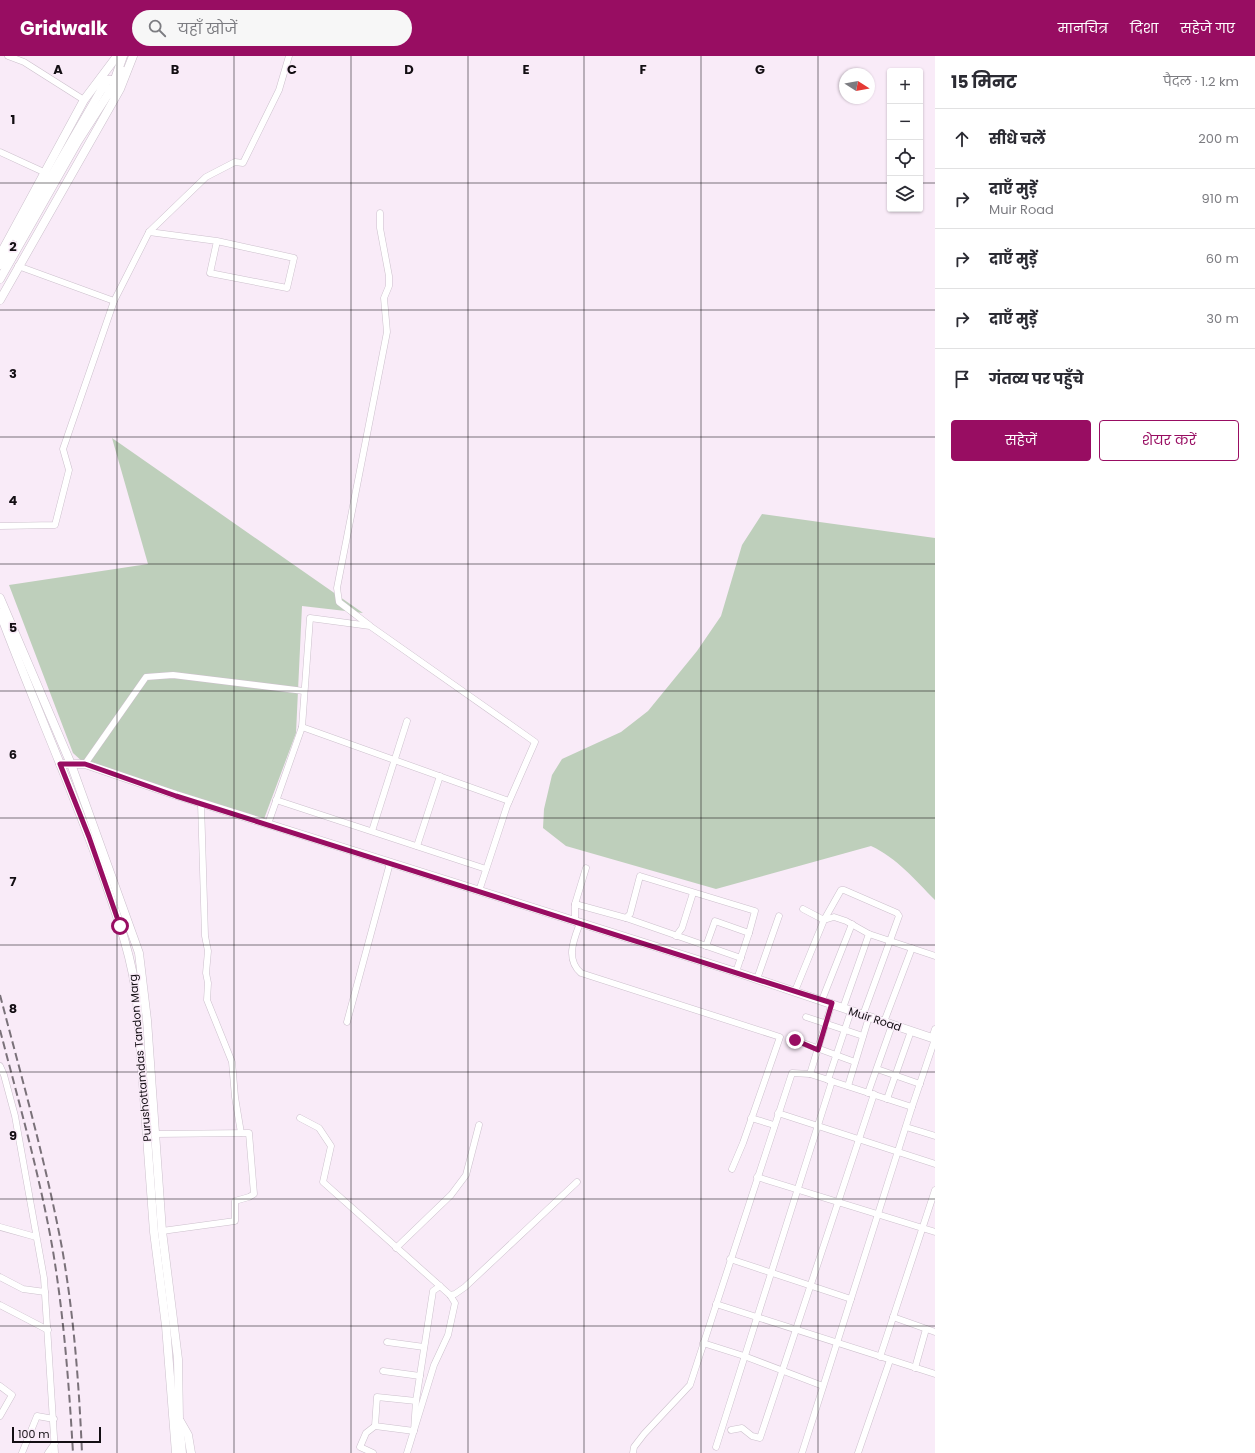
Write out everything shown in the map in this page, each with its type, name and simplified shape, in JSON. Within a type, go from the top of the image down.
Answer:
[{"type":"main road","points":[[0,265],[48,174],[84,100],[117,56]]},
{"type":"main road","points":[[0,279],[78,141],[110,94],[123,56]]},
{"type":"main road","points":[[115,82],[133,56]]},
{"type":"main road","points":[[0,300],[114,100],[133,56]]},
{"type":"main road","points":[[92,88],[103,80],[115,82]]},
{"type":"main road","points":[[0,255],[48,174],[103,88],[109,88],[110,94]]},
{"type":"main road","points":[[0,598],[71,764],[139,953],[146,1013],[162,1231],[178,1358],[176,1453]]},
{"type":"main road","name":"Purushottamdas Tandon Marg","points":[[0,613],[89,837],[120,926],[132,966],[137,1001],[154,1232],[176,1422],[170,1434],[171,1453]]},
{"type":"main road","name":"Muir Road","points":[[60,764],[85,764],[201,803],[795,991],[832,1003],[847,1010],[934,1038]]},
{"type":"main road","points":[[176,1422],[182,1453]]},
{"type":"main road","name":"Purushottamdas Tandon Marg","points":[[176,1422],[188,1434],[191,1453]]},
{"type":"street","points":[[8,56],[24,62],[84,100]]},
{"type":"street","points":[[0,526],[56,525],[69,470],[63,449],[114,301],[149,232],[206,177],[235,162],[242,163],[279,90],[289,56]]},
{"type":"street","points":[[0,152],[48,174]]},
{"type":"street","points":[[380,213],[380,228],[389,276],[389,286],[384,298],[387,332],[337,588],[339,602],[370,626],[535,742],[509,800],[479,891]]},
{"type":"street","points":[[149,232],[217,241],[294,258],[287,288],[210,273],[217,241]]},
{"type":"street","points":[[18,266],[114,301]]},
{"type":"street","points":[[268,824],[302,727],[310,618],[370,626]]},
{"type":"street","points":[[85,764],[146,677],[173,675],[304,690]]},
{"type":"street","points":[[372,831],[407,721]]},
{"type":"street","points":[[302,727],[509,800]]},
{"type":"street","points":[[417,846],[440,776]]},
{"type":"street","points":[[276,800],[486,869]]},
{"type":"street","points":[[201,803],[205,936],[208,951],[206,973],[208,983],[207,1000],[232,1062],[235,1096],[241,1133]]},
{"type":"street","points":[[347,1022],[390,863]]},
{"type":"street","points":[[586,868],[576,904],[577,922],[572,947],[572,959],[581,973],[780,1037],[732,1169]]},
{"type":"street","points":[[626,918],[632,909],[640,876],[755,911],[736,972]]},
{"type":"street","points":[[795,991],[824,920],[841,890],[898,913],[899,916],[866,1016],[863,1036],[848,1086]]},
{"type":"street","points":[[676,936],[682,928],[693,893]]},
{"type":"street","points":[[576,904],[626,918],[741,958]]},
{"type":"street","points":[[803,909],[824,920],[834,917],[852,924],[868,934],[935,956]]},
{"type":"street","points":[[756,979],[779,916]]},
{"type":"street","points":[[706,946],[715,921],[749,933]]},
{"type":"street","points":[[822,1000],[852,924]]},
{"type":"street","points":[[716,1446],[818,1126],[836,1056],[845,1030],[847,1010],[868,934]]},
{"type":"street","points":[[884,1022],[912,948]]},
{"type":"street","points":[[810,1074],[832,1003]]},
{"type":"street","points":[[806,1018],[863,1036]]},
{"type":"street","points":[[731,1430],[742,1428],[752,1436],[760,1438],[859,1139],[877,1069],[892,1025]]},
{"type":"street","points":[[802,1453],[920,1084],[934,1038],[935,1029]]},
{"type":"street","points":[[887,1099],[910,1031]]},
{"type":"street","points":[[795,1040],[818,1050],[855,1062]]},
{"type":"street","points":[[0,1066],[4,1075],[15,1116],[45,1292],[55,1453]]},
{"type":"street","points":[[877,1069],[920,1084]]},
{"type":"street","points":[[633,1453],[634,1447],[644,1434],[690,1385],[730,1259],[792,1074],[810,1074],[912,1107]]},
{"type":"street","points":[[778,1113],[935,1164]]},
{"type":"street","points":[[300,1118],[319,1128],[331,1146],[323,1182],[450,1295],[456,1303],[448,1335],[434,1365],[407,1453]]},
{"type":"street","points":[[751,1118],[774,1125]]},
{"type":"street","points":[[396,1248],[451,1195],[466,1175],[479,1124]]},
{"type":"street","points":[[906,1127],[935,1136]]},
{"type":"street","points":[[155,1134],[249,1133],[254,1194],[249,1198],[235,1201],[235,1221],[162,1231]]},
{"type":"street","points":[[757,1177],[935,1232]]},
{"type":"street","points":[[450,1295],[455,1294],[465,1287],[577,1182]]},
{"type":"street","points":[[880,1357],[935,1190]]},
{"type":"street","points":[[0,1227],[36,1237]]},
{"type":"street","points":[[730,1259],[851,1299]]},
{"type":"street","points":[[0,1277],[23,1289],[45,1292]]},
{"type":"street","points":[[414,1431],[416,1401],[433,1291],[440,1286]]},
{"type":"street","points":[[716,1304],[935,1374]]},
{"type":"street","points":[[0,1305],[48,1330]]},
{"type":"street","points":[[893,1317],[935,1332]]},
{"type":"street","points":[[915,1368],[926,1329]]},
{"type":"street","points":[[386,1342],[424,1347]]},
{"type":"street","points":[[703,1343],[744,1356],[823,1386]]},
{"type":"street","points":[[858,1453],[890,1360]]},
{"type":"street","points":[[383,1371],[420,1376]]},
{"type":"street","points":[[0,1386],[12,1395],[0,1416]]},
{"type":"street","points":[[375,1426],[377,1397],[416,1401]]},
{"type":"street","points":[[22,1453],[37,1416],[54,1419]]},
{"type":"street","points":[[373,1453],[360,1446],[366,1433],[375,1426],[414,1431]]},
{"type":"street","points":[[48,1453],[55,1442]]},
{"type":"green space","points":[[112,438],[363,613],[302,606],[296,733],[264,819],[85,764],[73,753],[9,585],[148,564]]},
{"type":"green space","points":[[762,514],[935,538],[935,900],[897,863],[871,846],[716,889],[566,846],[543,828],[544,809],[552,775],[562,759],[621,732],[648,711],[697,651],[721,616],[742,545]]},
{"type":"railway","points":[[0,995],[41,1153],[62,1248],[70,1299],[75,1350],[82,1453]]},
{"type":"railway","points":[[0,1030],[36,1167],[53,1251],[66,1352],[73,1453]]},
{"type":"route","points":[[120,926],[89,837],[60,764],[85,764],[176,796],[832,1003],[818,1050],[808,1044],[795,1040]]}]
